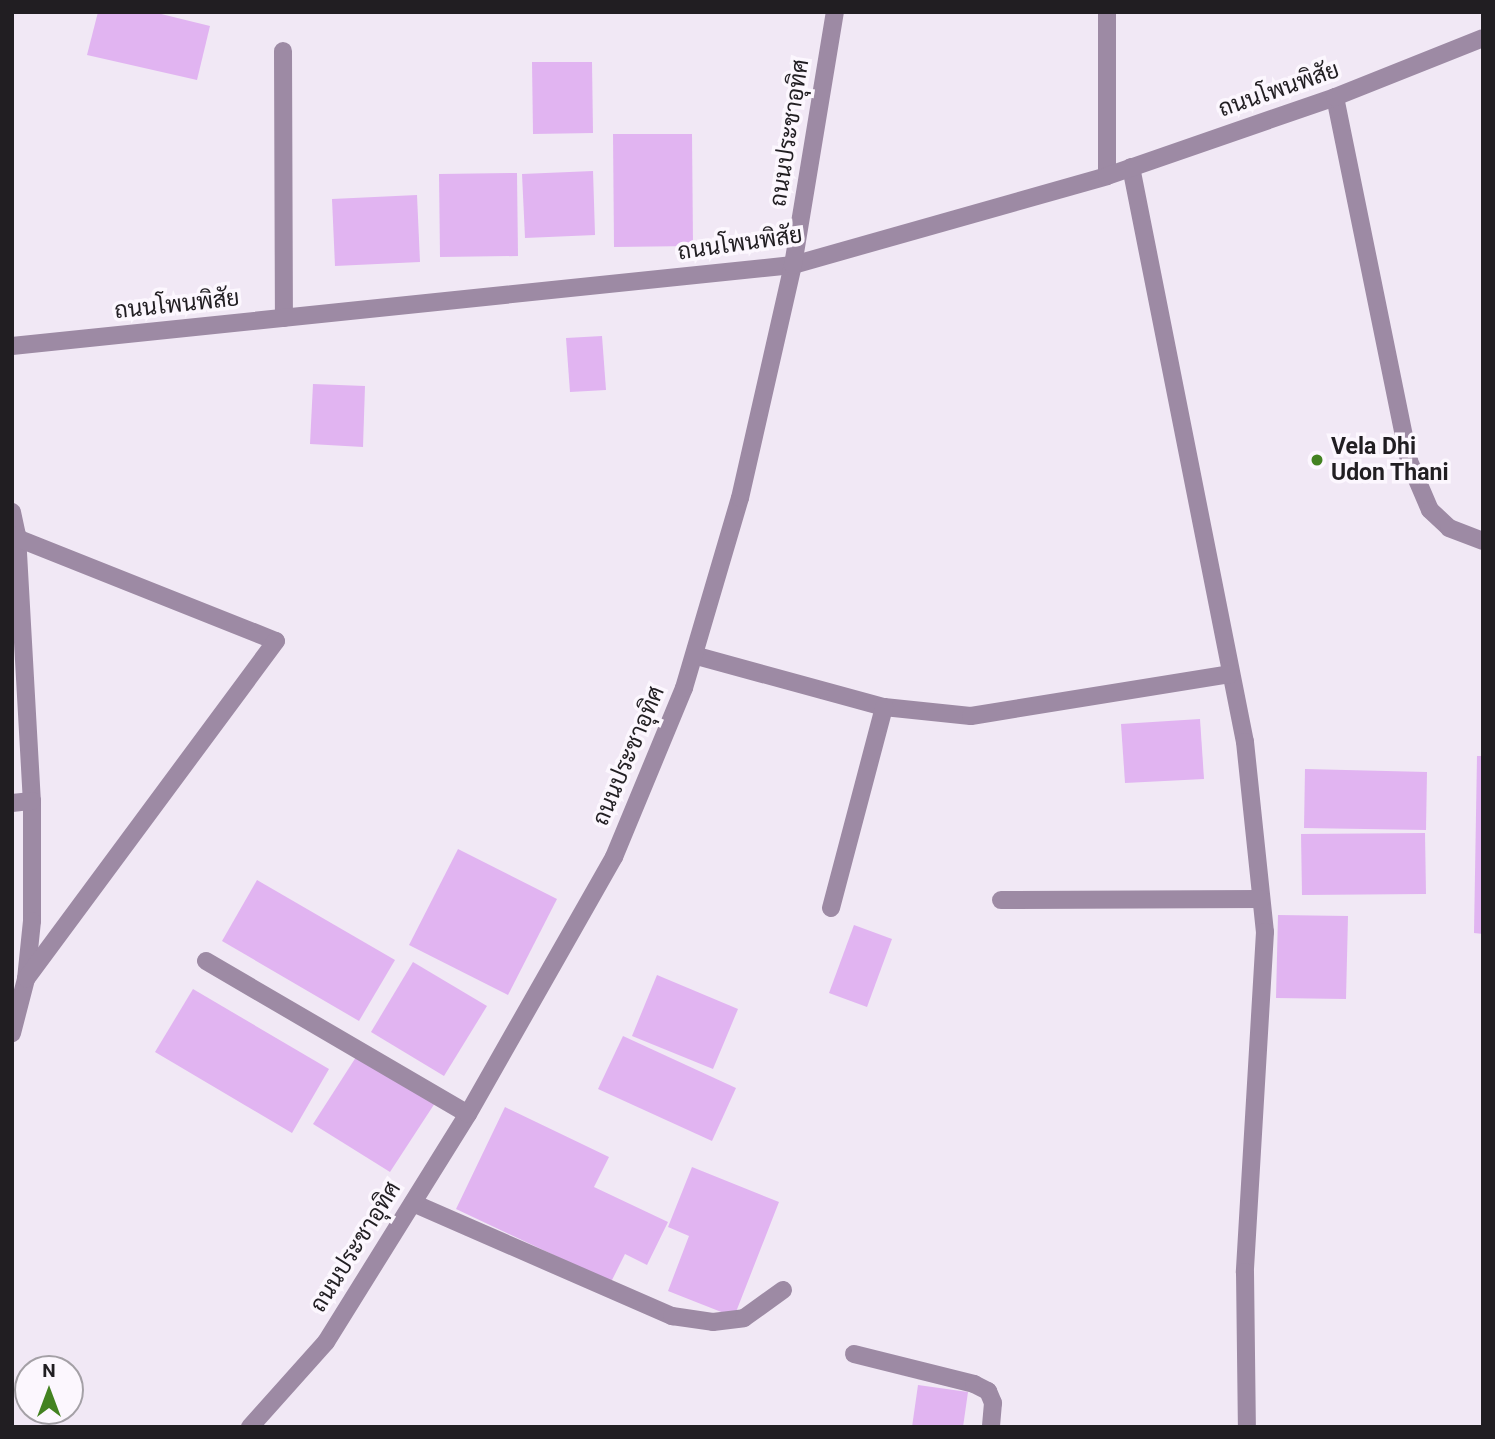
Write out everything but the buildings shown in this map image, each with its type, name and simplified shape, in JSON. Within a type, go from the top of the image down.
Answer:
[{"type":"street","name":"ถนนประชาอุทิศ","points":[[250,1427],[326,1342],[468,1114],[614,857],[697,656],[740,498],[793,265],[835,12]]},
{"type":"street","points":[[1107,12],[1107,176]]},
{"type":"street","name":"ถนนโพนพิสัย","points":[[12,346],[793,265],[1107,176],[1335,97],[1483,38]]},
{"type":"street","points":[[283,51],[284,318]]},
{"type":"street","points":[[1335,97],[1409,461],[1430,510],[1449,528],[1483,541]]},
{"type":"street","points":[[1131,167],[1245,742],[1265,932],[1245,1272],[1247,1427]]},
{"type":"street","points":[[12,512],[32,801],[32,921],[26,979],[12,1033]]},
{"type":"street","points":[[15,536],[276,641],[26,979]]},
{"type":"street","points":[[697,656],[884,706],[971,716],[1230,674]]},
{"type":"street","points":[[831,908],[884,706]]},
{"type":"street","points":[[12,803],[32,801]]},
{"type":"street","points":[[1001,900],[1261,900]]},
{"type":"street","points":[[206,961],[468,1114]]},
{"type":"street","points":[[413,1203],[672,1316],[713,1322],[744,1318],[783,1290]]},
{"type":"street","points":[[854,1354],[974,1384],[988,1391],[993,1403],[991,1427]]},
{"type":"place","name":"Vela Dhi Udon Thani","points":[[1317,460]]}]
